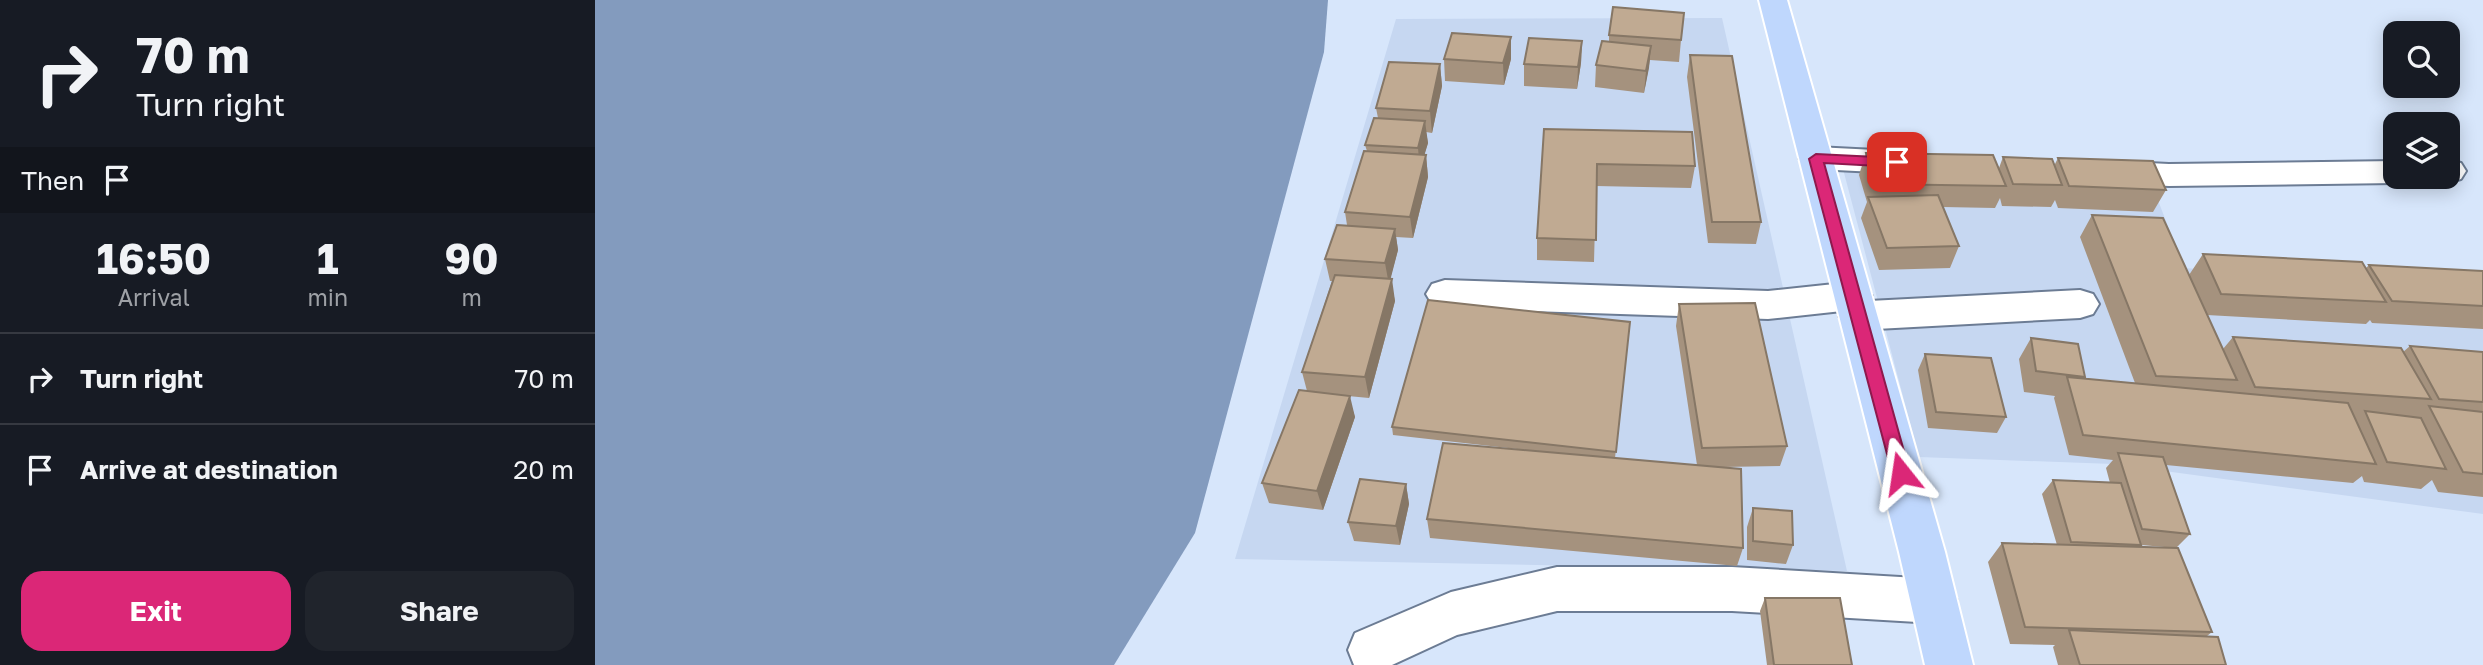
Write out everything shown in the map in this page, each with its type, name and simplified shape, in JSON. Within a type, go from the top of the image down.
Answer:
[{"type":"main road","points":[[1773,0],[1949,665]]},
{"type":"street","points":[[1816,159],[1951,165]]},
{"type":"street","points":[[2074,170],[2169,174],[2383,172]]},
{"type":"street","points":[[1445,294],[1768,305],[2080,304]]},
{"type":"street","points":[[1372,650],[1451,614],[1557,590],[1732,589],[1934,601]]},
{"type":"shaded area","points":[[595,0],[1328,0],[1324,52],[1195,533],[1114,665],[595,665]]},
{"type":"shaded area","points":[[1722,18],[1847,571],[1235,559],[1396,19]]},
{"type":"shaded area","points":[[1843,169],[2151,182],[2184,268],[2483,288],[2483,514],[2113,464],[1919,457]]},
{"type":"building","points":[[1613,7],[1684,13],[1681,40],[1609,35]]},
{"type":"building","points":[[1452,33],[1511,37],[1503,63],[1444,59]]},
{"type":"building","points":[[1529,38],[1582,41],[1578,67],[1524,64]]},
{"type":"building","points":[[1602,41],[1651,46],[1646,71],[1596,65]]},
{"type":"building","points":[[1690,55],[1732,56],[1761,222],[1712,222]]},
{"type":"building","points":[[1389,62],[1440,64],[1430,111],[1376,108]]},
{"type":"building","points":[[1374,118],[1425,121],[1418,148],[1365,145]]},
{"type":"building","points":[[1544,129],[1692,132],[1695,166],[1597,164],[1596,240],[1537,238]]},
{"type":"building","points":[[1364,151],[1426,155],[1410,217],[1345,212]]},
{"type":"building","points":[[1866,153],[1993,155],[2006,186],[1875,184]]},
{"type":"building","points":[[2003,157],[2052,159],[2062,185],[2013,184]]},
{"type":"building","points":[[2058,158],[2153,161],[2166,190],[2069,186]]},
{"type":"building","points":[[1938,195],[1959,246],[1887,248],[1868,197]]},
{"type":"building","points":[[2092,215],[2163,218],[2237,380],[2156,376]]},
{"type":"building","points":[[1337,225],[1395,229],[1385,263],[1325,259]]},
{"type":"building","points":[[2203,254],[2362,262],[2386,302],[2221,294]]},
{"type":"building","points":[[2369,265],[2483,271],[2483,306],[2392,301]]},
{"type":"building","points":[[1335,275],[1392,279],[1365,377],[1302,372]]},
{"type":"building","points":[[1428,300],[1630,322],[1616,452],[1392,427]]},
{"type":"building","points":[[1755,303],[1787,446],[1702,448],[1679,304]]},
{"type":"building","points":[[2233,337],[2401,348],[2431,399],[2255,387]]},
{"type":"building","points":[[2031,338],[2078,344],[2085,377],[2036,371]]},
{"type":"building","points":[[2410,346],[2483,352],[2483,402],[2439,399]]},
{"type":"building","points":[[1925,354],[1991,358],[2006,417],[1936,412]]},
{"type":"building","points":[[2067,377],[2348,403],[2376,464],[2083,435]]},
{"type":"building","points":[[1299,390],[1350,396],[1317,491],[1262,483]]},
{"type":"building","points":[[2429,406],[2483,412],[2483,474],[2463,472]]},
{"type":"building","points":[[2365,411],[2421,418],[2446,469],[2387,462]]},
{"type":"building","points":[[1443,443],[1741,469],[1743,548],[1427,519]]},
{"type":"building","points":[[2118,453],[2163,457],[2190,534],[2142,529]]},
{"type":"building","points":[[1360,479],[1406,484],[1396,526],[1348,522]]},
{"type":"building","points":[[2053,480],[2121,483],[2141,545],[2071,542]]},
{"type":"building","points":[[1753,508],[1792,511],[1793,545],[1753,541]]},
{"type":"building","points":[[2002,543],[2178,548],[2212,632],[2025,627]]},
{"type":"building","points":[[1765,598],[1840,598],[1852,665],[1774,665]]},
{"type":"building","points":[[2069,630],[2218,637],[2226,665],[2080,665]]},
{"type":"route","points":[[1897,162],[1816,159],[1901,473]]}]
